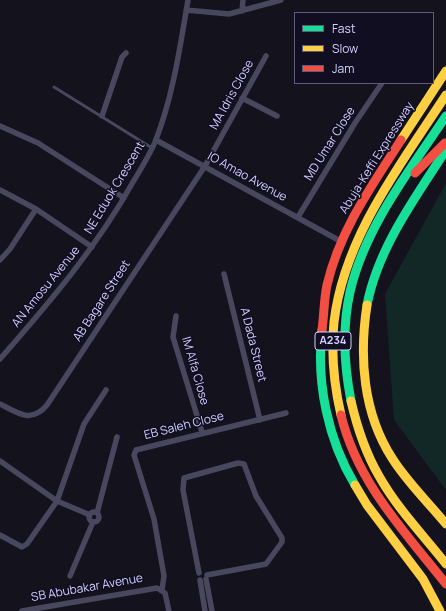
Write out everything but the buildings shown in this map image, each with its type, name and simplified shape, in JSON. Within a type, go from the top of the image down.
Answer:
[{"type":"highway","name":"Abuja-Keffi Expressway","points":[[440,611],[423,578],[366,505],[344,465],[331,432],[321,372],[320,334],[327,286],[342,242],[359,205],[446,71]]},
{"type":"highway","name":"Abuja-Keffi Expressway","points":[[446,95],[370,213],[354,245],[345,270],[335,315],[333,369],[335,391],[351,449],[363,475],[404,533],[446,584]]},
{"type":"highway","name":"A234","points":[[446,116],[395,194],[368,243],[357,269],[348,308],[345,332],[346,366],[349,393],[357,425],[368,454],[378,476],[446,564]]},
{"type":"highway","points":[[395,194],[446,143]]},
{"type":"highway","points":[[446,150],[406,213],[381,262],[369,297],[364,334],[366,384],[373,418],[384,446],[396,464],[446,524]]},
{"type":"highway","points":[[404,533],[423,578]]},
{"type":"highway","points":[[425,537],[446,556]]},
{"type":"street","name":"NE Eduok Crescent","points":[[92,247],[124,198],[156,140],[170,96],[188,0]]},
{"type":"street","points":[[242,0],[242,11]]},
{"type":"street","points":[[186,10],[229,14],[281,0]]},
{"type":"street","points":[[102,116],[122,57],[126,52]]},
{"type":"street","name":"MA Idris Close","points":[[205,166],[266,56]]},
{"type":"street","name":"MD Umar Close","points":[[298,217],[355,123],[381,84]]},
{"type":"street","points":[[242,98],[277,116]]},
{"type":"street","points":[[0,126],[38,143],[124,198]]},
{"type":"street","name":"IO Amao Avenue","points":[[156,140],[342,242]]},
{"type":"street","name":"AB Bagare Street","points":[[0,404],[22,415],[31,416],[40,413],[205,166]]},
{"type":"street","points":[[0,190],[36,209],[92,247]]},
{"type":"street","points":[[0,260],[10,249],[36,209]]},
{"type":"street","name":"AN Amosu Avenue","points":[[0,359],[51,300],[92,247]]},
{"type":"street","name":"A Dada Street","points":[[224,274],[260,420]]},
{"type":"street","name":"IM Alfa Close","points":[[176,316],[173,336],[202,432]]},
{"type":"street","points":[[0,535],[18,546],[22,547],[27,544],[57,501],[84,424],[106,390]]},
{"type":"street","name":"EB Saleh Close","points":[[159,589],[164,576],[154,519],[134,452],[136,450],[202,432],[286,413]]},
{"type":"street","points":[[70,576],[93,522],[99,519],[98,513],[117,437]]},
{"type":"street","points":[[0,461],[57,501],[90,515]]},
{"type":"street","points":[[200,580],[207,577],[266,564],[282,542],[282,538],[256,496],[244,464],[238,463],[184,478],[183,490],[200,573],[198,576],[205,611]]},
{"type":"street","points":[[90,515],[93,512],[98,513]]},
{"type":"street","points":[[90,515],[90,520],[93,522]]},
{"type":"street","points":[[200,573],[205,572],[207,577],[212,611]]},
{"type":"street","points":[[159,589],[165,593],[169,611]]},
{"type":"street","name":"SB Abubakar Avenue","points":[[22,611],[159,589]]},
{"type":"lane","points":[[54,87],[152,148]]},
{"type":"green space","points":[[446,183],[446,490],[394,420],[385,294]]},
{"type":"traffic: fast","points":[[351,401],[345,360],[345,333],[347,306],[357,268],[377,222],[404,178],[446,116]]},
{"type":"traffic: fast","points":[[367,305],[372,284],[380,263],[399,224],[446,150]]},
{"type":"traffic: fast","points":[[322,330],[321,370],[326,410],[338,449],[355,485]]},
{"type":"traffic: slow","points":[[401,140],[446,71]]},
{"type":"traffic: slow","points":[[341,415],[334,369],[333,334],[340,291],[349,260],[377,202],[446,95]]},
{"type":"traffic: slow","points":[[367,305],[363,345],[364,364],[369,404],[375,422],[382,441],[398,467],[446,524]]},
{"type":"traffic: slow","points":[[351,401],[362,439],[379,476],[402,510],[446,564]]},
{"type":"traffic: slow","points":[[355,485],[367,505],[423,579],[440,611]]},
{"type":"traffic: jam","points":[[322,330],[327,285],[340,246],[348,227],[401,140]]},
{"type":"traffic: jam","points":[[415,173],[445,143]]},
{"type":"traffic: jam","points":[[341,415],[348,439],[370,484],[399,525],[446,584]]}]
